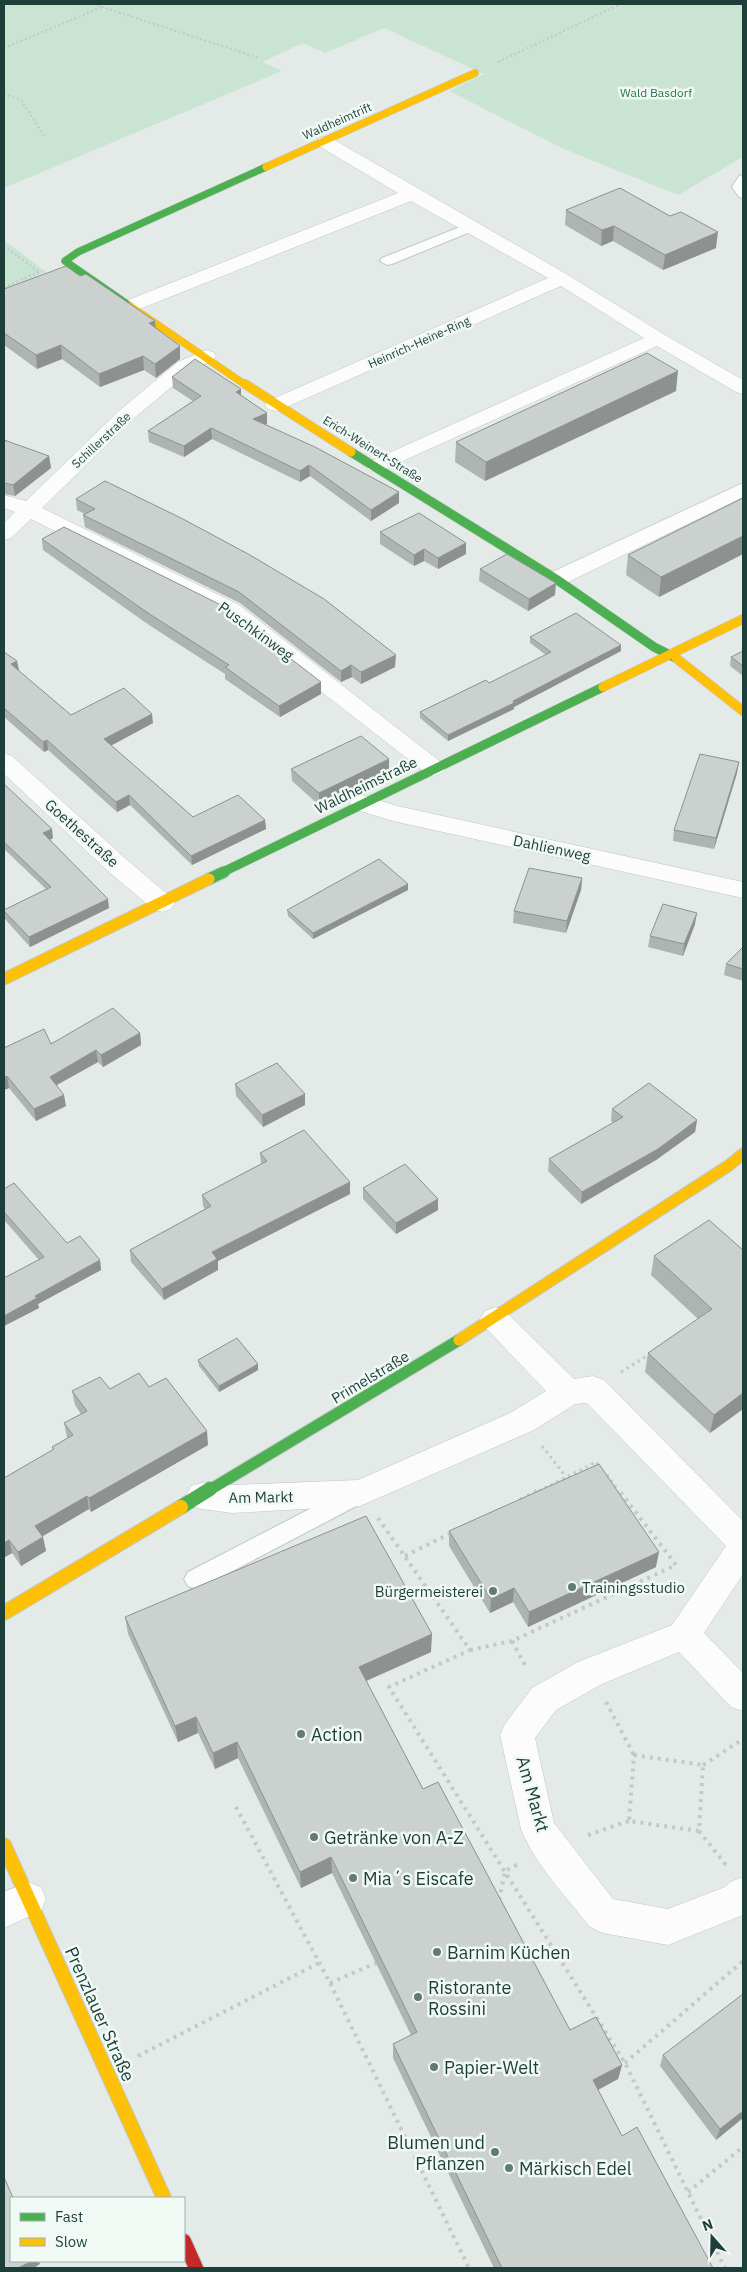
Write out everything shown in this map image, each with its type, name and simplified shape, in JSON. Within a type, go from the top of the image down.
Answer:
[{"type":"street","name":"Waldheimtrift","points":[[65,261],[78,252],[132,227],[325,142],[475,73]]},
{"type":"street","points":[[325,142],[562,279],[658,339],[743,388]]},
{"type":"street","points":[[130,306],[412,194]]},
{"type":"street","name":"Erich-Weinert-Straße","points":[[65,261],[275,405],[556,579],[654,647],[671,654]]},
{"type":"street","name":"Heinrich-Heine-Ring","points":[[275,405],[562,279]]},
{"type":"street","points":[[376,466],[658,339]]},
{"type":"street","name":"Schillerstraße","points":[[4,534],[127,414],[185,366],[206,356]]},
{"type":"street","points":[[556,579],[743,489]]},
{"type":"street","name":"Puschkinweg","points":[[4,501],[28,509],[231,610],[434,768]]},
{"type":"street","name":"Waldheimstraße","points":[[4,979],[743,619]]},
{"type":"street","points":[[671,654],[743,711]]},
{"type":"street","name":"Goethestraße","points":[[4,761],[118,866],[162,903]]},
{"type":"street","name":"Dahlienweg","points":[[362,804],[403,816],[743,890]]},
{"type":"street","name":"Primelstraße","points":[[4,1613],[495,1319],[728,1166],[743,1154]]},
{"type":"street","points":[[495,1319],[580,1391],[743,1542]]},
{"type":"street","name":"Am Markt","points":[[202,1496],[232,1499],[360,1493],[523,1421],[580,1391]]},
{"type":"street","points":[[743,1547],[684,1635],[743,1696]]},
{"type":"street","name":"Am Markt","points":[[684,1635],[590,1673],[544,1699],[517,1735],[538,1829],[550,1848],[604,1914],[668,1927],[737,1900],[738,1884]]},
{"type":"street","name":"Prenzlauer Straße","points":[[4,1845],[16,1905],[107,2072],[164,2197]]},
{"type":"street","points":[[185,2242],[196,2268]]},
{"type":"lane","points":[[743,179],[738,187],[743,194]]},
{"type":"lane","points":[[387,261],[470,227]]},
{"type":"lane","points":[[196,1579],[360,1493]]},
{"type":"path","points":[[93,4],[259,58]]},
{"type":"path","points":[[475,73],[621,4]]},
{"type":"path","points":[[4,48],[102,7]]},
{"type":"path","points":[[4,94],[21,100],[45,137]]},
{"type":"path","points":[[4,246],[39,272]]},
{"type":"path","points":[[4,287],[65,261]]},
{"type":"path","points":[[580,1391],[651,1353]]},
{"type":"path","points":[[523,1421],[566,1477]]},
{"type":"path","points":[[470,1650],[512,1641],[676,1565],[596,1462],[512,1504]]},
{"type":"path","points":[[405,1556],[458,1530]]},
{"type":"path","points":[[590,1673],[634,1755],[629,1821],[699,1831]]},
{"type":"path","points":[[634,1755],[703,1765],[743,1739]]},
{"type":"path","points":[[703,1765],[699,1831],[738,1884]]},
{"type":"path","points":[[236,1807],[330,1983],[469,2268]]},
{"type":"path","points":[[625,2063],[743,1961]]},
{"type":"path","points":[[107,2072],[319,1963]]},
{"type":"path","points":[[330,1983],[376,1963]]},
{"type":"path","points":[[688,2192],[743,2147]]},
{"type":"green space","name":"Wald Basdorf","points":[[4,4],[743,4],[743,157],[678,195],[564,149],[449,91],[484,74],[384,28],[325,53],[303,43],[262,62],[282,71],[4,188]]},
{"type":"green space","points":[[4,240],[46,272],[4,291]]},
{"type":"building","points":[[620,188],[670,216],[681,212],[718,232],[665,255],[614,226],[602,230],[566,210]]},
{"type":"building","points":[[66,266],[80,276],[86,274],[155,321],[149,323],[180,346],[155,364],[143,356],[99,374],[61,345],[36,355],[4,333],[4,289]]},
{"type":"building","points":[[647,353],[678,371],[486,462],[456,442]]},
{"type":"building","points":[[195,359],[241,389],[236,392],[267,413],[253,419],[315,447],[399,492],[371,510],[309,465],[300,471],[211,428],[184,446],[148,431],[201,396],[172,377]]},
{"type":"building","points":[[4,440],[49,456],[13,485],[4,483]]},
{"type":"building","points":[[105,481],[183,519],[250,555],[324,599],[396,655],[361,672],[351,665],[341,671],[239,592],[83,515],[95,509],[76,499]]},
{"type":"building","points":[[743,498],[743,536],[661,577],[628,555]]},
{"type":"building","points":[[419,513],[466,543],[438,558],[424,549],[414,555],[380,532]]},
{"type":"building","points":[[64,527],[221,605],[321,682],[279,706],[225,667],[229,665],[148,613],[42,539]]},
{"type":"building","points":[[507,554],[556,583],[529,599],[480,569]]},
{"type":"building","points":[[576,613],[621,645],[513,701],[514,703],[448,735],[420,712],[486,680],[489,683],[551,652],[530,637]]},
{"type":"building","points":[[743,651],[743,666],[731,657]]},
{"type":"building","points":[[4,652],[17,661],[11,664],[71,715],[124,688],[152,714],[104,739],[193,817],[238,795],[265,820],[191,856],[129,795],[116,802],[47,740],[43,742],[4,708]]},
{"type":"building","points":[[361,736],[389,759],[319,793],[291,769]]},
{"type":"building","points":[[700,754],[739,762],[716,838],[674,830]]},
{"type":"building","points":[[4,784],[52,829],[43,833],[108,899],[29,937],[4,911],[51,887],[4,842]]},
{"type":"building","points":[[379,859],[408,884],[313,933],[287,910]]},
{"type":"building","points":[[529,868],[582,878],[567,921],[514,911]]},
{"type":"building","points":[[663,904],[697,913],[684,944],[650,936]]},
{"type":"building","points":[[743,947],[743,969],[726,964]]},
{"type":"building","points":[[113,1008],[140,1033],[101,1055],[96,1050],[50,1077],[64,1095],[34,1109],[7,1076],[4,1078],[4,1048],[44,1029],[51,1044]]},
{"type":"building","points":[[277,1063],[305,1094],[262,1115],[235,1084]]},
{"type":"building","points":[[649,1083],[697,1120],[658,1149],[582,1192],[549,1159],[623,1117],[612,1109]]},
{"type":"building","points":[[304,1130],[350,1182],[212,1252],[217,1259],[162,1289],[130,1250],[211,1206],[202,1195],[267,1161],[260,1153]]},
{"type":"building","points":[[405,1164],[438,1199],[396,1223],[363,1188]]},
{"type":"building","points":[[14,1183],[67,1243],[80,1236],[100,1260],[35,1296],[37,1298],[4,1316],[4,1278],[44,1257],[4,1212],[4,1189]]},
{"type":"building","points":[[709,1220],[743,1250],[743,1393],[714,1415],[648,1353],[712,1309],[654,1256]]},
{"type":"building","points":[[237,1338],[258,1364],[219,1386],[198,1360]]},
{"type":"building","points":[[139,1373],[149,1387],[166,1378],[207,1431],[89,1498],[87,1496],[35,1526],[43,1537],[18,1552],[9,1540],[4,1543],[4,1478],[54,1449],[52,1447],[73,1435],[64,1423],[87,1411],[72,1391],[100,1377],[110,1389]]},
{"type":"building","points":[[599,1464],[659,1552],[529,1612],[514,1588],[491,1599],[449,1531]]},
{"type":"building","points":[[366,1516],[432,1634],[359,1667],[423,1789],[438,1782],[570,2030],[596,2017],[622,2065],[593,2080],[622,2136],[637,2127],[713,2268],[502,2268],[393,2044],[417,2032],[331,1857],[300,1872],[237,1742],[213,1753],[196,1717],[175,1726],[125,1617]]},
{"type":"building","points":[[743,1994],[743,2111],[720,2129],[663,2055]]},
{"type":"building","points":[[4,2177],[13,2197],[10,2197],[10,2262],[30,2262],[18,2268],[4,2268]]},
{"type":"traffic: fast","points":[[130,306],[65,261],[78,252],[266,167]]},
{"type":"traffic: fast","points":[[351,452],[556,579],[654,647],[676,658]]},
{"type":"traffic: fast","points":[[209,879],[603,687]]},
{"type":"traffic: fast","points":[[181,1507],[459,1340]]},
{"type":"traffic: slow","points":[[266,167],[475,73]]},
{"type":"traffic: slow","points":[[130,306],[275,405],[351,452]]},
{"type":"traffic: slow","points":[[603,687],[743,619]]},
{"type":"traffic: slow","points":[[676,658],[743,711]]},
{"type":"traffic: slow","points":[[4,979],[209,879]]},
{"type":"traffic: slow","points":[[459,1340],[728,1166],[743,1154]]},
{"type":"traffic: slow","points":[[4,1613],[181,1507]]},
{"type":"traffic: slow","points":[[4,1845],[164,2197]]},
{"type":"traffic: jam","points":[[185,2243],[196,2268]]},
{"type":"place","name":"Trainingsstudio","points":[[572,1587]]},
{"type":"place","name":"Bürgermeisterei","points":[[493,1591]]},
{"type":"place","name":"Action","points":[[301,1734]]},
{"type":"place","name":"Getränke von A-Z","points":[[314,1837]]},
{"type":"place","name":"Mia´s Eiscafe","points":[[353,1878]]},
{"type":"place","name":"Barnim Küchen","points":[[437,1952]]},
{"type":"place","name":"Ristorante Rossini","points":[[418,1997]]},
{"type":"place","name":"Papier-Welt","points":[[434,2067]]},
{"type":"place","name":"Blumen und Pflanzen","points":[[495,2152]]},
{"type":"place","name":"Märkisch Edel","points":[[509,2168]]}]
